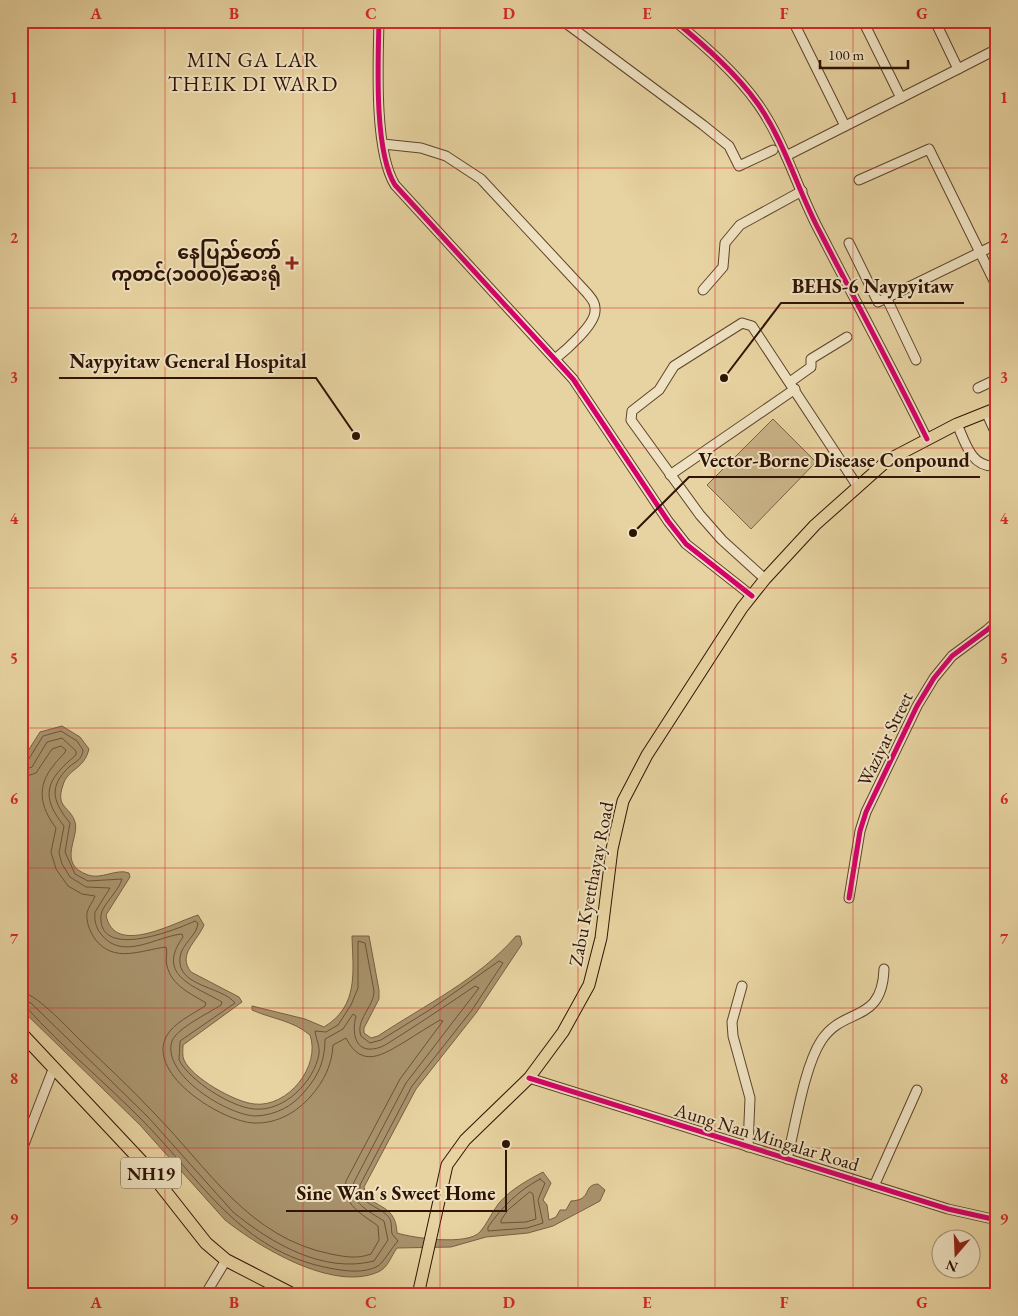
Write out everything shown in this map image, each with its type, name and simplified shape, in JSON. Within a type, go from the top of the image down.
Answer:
[{"type":"highway","name":"NH19","points":[[21,1033],[143,1163],[206,1243],[226,1260],[294,1295]]},
{"type":"main road","name":"Zabu Kyetthayay Road","points":[[418,1295],[447,1166],[465,1140],[529,1078],[563,1032],[588,985],[601,938],[612,849],[623,801],[648,755],[752,596],[765,579],[815,525],[888,460],[957,424],[991,410]]},
{"type":"street","points":[[380,21],[378,54],[383,144],[389,176],[395,185],[573,379],[686,544],[752,596]]},
{"type":"street","points":[[563,21],[716,135],[729,146],[739,166],[750,163],[774,150]]},
{"type":"street","points":[[675,21],[730,72],[758,105],[786,156],[819,232],[867,319],[927,439]]},
{"type":"street","points":[[794,21],[845,126]]},
{"type":"street","points":[[863,21],[901,98]]},
{"type":"street","points":[[935,21],[958,69]]},
{"type":"street","points":[[786,156],[997,49]]},
{"type":"street","points":[[383,144],[421,148],[446,156],[476,175],[587,293],[594,302],[596,312],[594,318],[570,347],[555,359]]},
{"type":"street","points":[[859,180],[929,149],[978,253],[997,287]]},
{"type":"street","points":[[703,290],[723,267],[725,243],[740,225],[802,191]]},
{"type":"street","points":[[849,243],[878,302],[997,244]]},
{"type":"street","points":[[887,299],[916,360]]},
{"type":"street","points":[[765,579],[722,540],[670,475],[631,420],[632,411],[659,390],[674,366],[742,323],[752,326],[858,486]]},
{"type":"street","points":[[670,475],[792,386],[811,366],[811,359],[847,337]]},
{"type":"street","points":[[978,388],[997,379]]},
{"type":"street","points":[[991,410],[997,436]]},
{"type":"street","points":[[957,424],[977,462],[985,466],[994,466],[997,463]]},
{"type":"street","name":"Waziyar Street","points":[[849,898],[854,861],[866,812],[917,706],[934,678],[952,656],[997,621]]},
{"type":"street","points":[[787,1159],[810,1068],[818,1047],[833,1030],[878,1001],[884,984],[884,969]]},
{"type":"street","points":[[742,986],[732,1022],[733,1036],[750,1098],[748,1147]]},
{"type":"street","points":[[21,1152],[54,1067]]},
{"type":"street","name":"Aung Nan Mingalar Road","points":[[529,1078],[948,1209],[997,1220]]},
{"type":"street","points":[[874,1186],[917,1090]]},
{"type":"street","points":[[205,1295],[226,1260]]},
{"type":"shaded area","points":[[773,419],[816,462],[751,529],[707,485]]},
{"type":"water","points":[[62,726],[80,737],[89,749],[84,761],[65,779],[61,793],[62,803],[75,822],[76,828],[71,850],[73,864],[78,870],[88,875],[98,876],[124,872],[129,873],[130,877],[106,915],[111,927],[120,934],[132,936],[160,930],[198,915],[204,925],[187,954],[187,966],[191,972],[239,997],[242,1002],[183,1045],[184,1060],[196,1074],[226,1094],[254,1104],[267,1103],[279,1099],[290,1092],[306,1072],[311,1059],[310,1035],[296,1026],[252,1010],[252,1006],[305,1019],[324,1027],[335,1019],[349,998],[353,975],[352,936],[369,936],[379,990],[379,999],[364,1028],[364,1033],[371,1038],[378,1036],[451,991],[485,965],[516,936],[520,936],[522,944],[476,1013],[416,1089],[364,1187],[366,1194],[392,1215],[397,1233],[440,1240],[464,1239],[480,1232],[496,1207],[509,1193],[543,1172],[551,1183],[543,1200],[547,1205],[549,1220],[556,1217],[560,1210],[566,1210],[571,1201],[582,1198],[593,1185],[598,1184],[605,1190],[600,1201],[553,1226],[528,1233],[486,1237],[451,1247],[397,1248],[387,1265],[381,1270],[360,1277],[340,1276],[297,1264],[276,1254],[225,1220],[140,1125],[21,1009],[21,762],[40,732]]},
{"type":"cycle path","points":[[379,21],[378,82],[380,129],[388,170],[395,185],[573,379],[668,521],[686,544],[752,596]]},
{"type":"cycle path","points":[[675,21],[730,71],[768,119],[813,218],[927,439]]},
{"type":"cycle path","points":[[849,898],[860,831],[866,812],[917,706],[934,678],[952,656],[997,621]]},
{"type":"cycle path","points":[[529,1078],[948,1209],[997,1220]]},
{"type":"place","name":"နေပြည်တော် ကုတင်(၁၀၀၀)ဆေးရုံ","points":[[292,263]]},
{"type":"place","name":"BEHS-6 Naypyitaw","points":[[724,378]]},
{"type":"place","name":"Naypyitaw General Hospital","points":[[356,436]]},
{"type":"place","name":"Vector-Borne Disease Conpound","points":[[633,533]]},
{"type":"place","name":"Sine Wan´s Sweet Home","points":[[506,1144]]},
{"type":"district","name":"MIN GA LAR THEIK DI WARD","points":[[253,71]]}]
